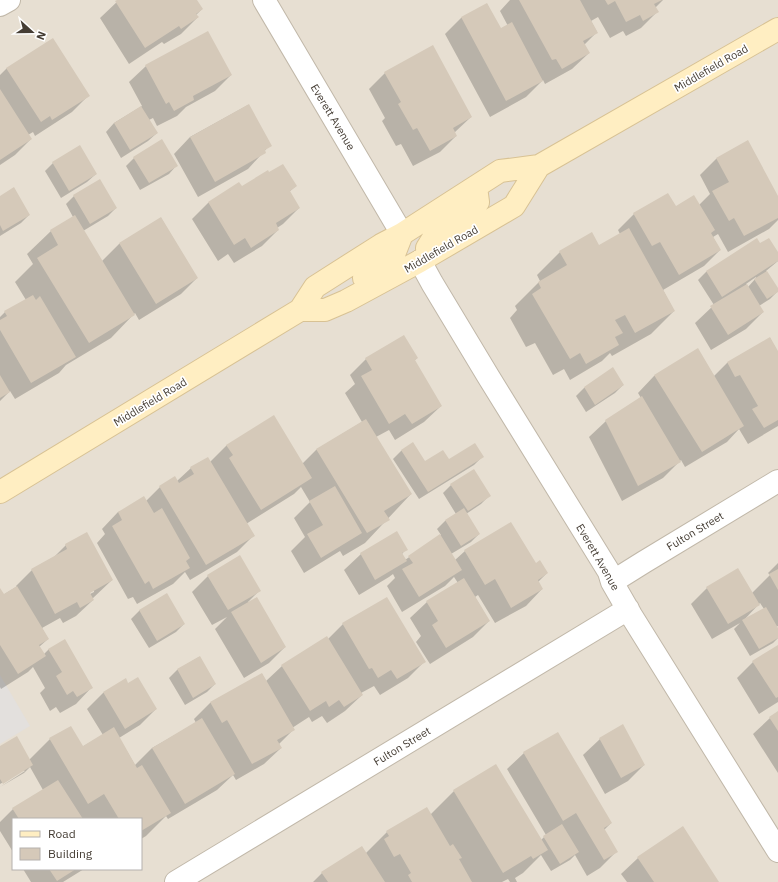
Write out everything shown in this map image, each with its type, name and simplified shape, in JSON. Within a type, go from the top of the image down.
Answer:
[{"type":"main road","name":"Middlefield Road","points":[[0,492],[300,310],[315,287],[381,245],[402,234],[500,171],[539,166],[778,29]]},
{"type":"main road","name":"Middlefield Road","points":[[300,310],[325,310],[346,301],[420,261],[514,206],[539,166]]},
{"type":"main road","points":[[420,261],[432,240],[478,202],[476,187]]},
{"type":"main road","points":[[346,301],[359,282],[394,257],[402,234]]},
{"type":"street","points":[[0,5],[9,0]]},
{"type":"street","name":"Everett Avenue","points":[[264,0],[402,234]]},
{"type":"street","name":"Everett Avenue","points":[[420,261],[488,376],[609,572],[612,582],[628,609],[778,851]]},
{"type":"street","name":"Fulton Street","points":[[612,582],[778,481]]},
{"type":"street","name":"Fulton Street","points":[[176,882],[628,609]]},
{"type":"shaded area","points":[[0,0],[778,0],[778,882],[0,882]]},
{"type":"shaded area","points":[[0,675],[30,726],[0,744]]},
{"type":"building","points":[[197,0],[203,9],[196,14],[199,17],[181,29],[179,26],[145,48],[115,1]]},
{"type":"building","points":[[519,0],[580,0],[598,33],[583,41],[590,53],[562,69],[556,59],[552,60]]},
{"type":"building","points":[[605,0],[662,0],[654,4],[659,12],[643,21],[640,15],[626,22],[615,1],[608,5]]},
{"type":"building","points":[[487,3],[501,28],[512,22],[543,81],[506,101],[461,17]]},
{"type":"building","points":[[208,31],[232,75],[193,96],[194,100],[174,111],[169,102],[166,104],[145,65]]},
{"type":"building","points":[[53,38],[90,96],[52,120],[50,116],[41,122],[6,68]]},
{"type":"building","points":[[433,45],[472,117],[453,128],[457,136],[430,151],[417,128],[413,130],[398,104],[401,102],[384,72]]},
{"type":"building","points":[[0,89],[32,139],[0,160]]},
{"type":"building","points":[[249,104],[272,146],[265,150],[266,153],[215,182],[190,137]]},
{"type":"building","points":[[141,106],[158,133],[130,150],[114,123]]},
{"type":"building","points":[[162,139],[178,166],[149,183],[133,157]]},
{"type":"building","points":[[748,140],[778,196],[778,218],[744,236],[734,218],[729,221],[712,191],[729,182],[716,158]]},
{"type":"building","points":[[80,145],[97,174],[69,191],[52,162]]},
{"type":"building","points":[[283,164],[297,186],[290,191],[300,208],[276,223],[279,230],[251,248],[245,238],[234,245],[208,202],[239,182],[242,186],[268,170],[269,172]]},
{"type":"building","points":[[100,179],[117,208],[90,224],[73,195]]},
{"type":"building","points":[[14,187],[30,215],[3,231],[0,225],[0,196]]},
{"type":"building","points":[[668,193],[676,206],[694,195],[715,230],[711,233],[721,250],[679,275],[660,242],[652,246],[633,213]]},
{"type":"building","points":[[75,215],[135,315],[89,343],[37,258],[58,245],[50,230]]},
{"type":"building","points":[[161,217],[198,278],[156,304],[119,243]]},
{"type":"building","points":[[629,228],[675,311],[635,333],[625,315],[615,320],[623,333],[615,337],[619,345],[586,364],[580,353],[570,359],[532,294],[541,288],[538,282],[567,265],[559,251],[592,232],[599,245]]},
{"type":"building","points":[[757,238],[760,243],[769,238],[778,252],[778,261],[722,297],[706,271]]},
{"type":"building","points":[[767,271],[778,288],[778,292],[767,299],[754,279]]},
{"type":"building","points":[[747,284],[764,312],[728,335],[710,306]]},
{"type":"building","points":[[33,295],[36,300],[40,296],[76,357],[31,383],[0,330],[0,320],[7,316],[4,311]]},
{"type":"building","points":[[404,335],[418,358],[415,360],[442,406],[412,424],[405,414],[389,424],[361,376],[372,370],[365,358]]},
{"type":"building","points":[[770,337],[778,351],[778,420],[764,428],[752,409],[758,406],[740,375],[735,377],[727,362]]},
{"type":"building","points":[[698,348],[744,426],[702,452],[654,375]]},
{"type":"building","points":[[613,367],[624,385],[595,405],[584,387]]},
{"type":"building","points":[[0,375],[10,392],[0,398]]},
{"type":"building","points":[[642,396],[681,462],[638,486],[605,420]]},
{"type":"building","points":[[274,415],[312,478],[261,510],[229,458],[233,455],[226,445]]},
{"type":"building","points":[[366,419],[412,494],[384,511],[390,520],[367,533],[316,449]]},
{"type":"building","points":[[413,442],[425,461],[443,450],[449,459],[475,443],[484,457],[428,492],[401,450]]},
{"type":"building","points":[[208,457],[255,536],[206,565],[159,486],[175,476],[179,483],[194,474],[190,467]]},
{"type":"building","points":[[474,469],[491,496],[468,511],[450,484]]},
{"type":"building","points":[[335,486],[362,533],[321,558],[307,534],[323,525],[309,501]]},
{"type":"building","points":[[144,496],[154,513],[162,508],[190,558],[186,561],[190,568],[153,589],[149,581],[145,584],[112,526],[122,520],[118,512]]},
{"type":"building","points":[[464,508],[480,534],[461,546],[445,520]]},
{"type":"building","points":[[511,522],[536,563],[540,560],[548,573],[538,580],[543,589],[511,608],[495,579],[485,585],[464,550]]},
{"type":"building","points":[[397,531],[408,550],[402,553],[407,561],[375,580],[360,553]]},
{"type":"building","points":[[87,532],[113,580],[90,593],[94,600],[80,608],[77,602],[55,614],[31,569],[67,549],[65,544]]},
{"type":"building","points":[[440,534],[462,570],[419,597],[402,569],[413,563],[408,556]]},
{"type":"building","points":[[240,555],[261,591],[228,610],[207,575]]},
{"type":"building","points":[[738,568],[760,605],[728,624],[706,587]]},
{"type":"building","points":[[778,569],[778,590],[769,574]]},
{"type":"building","points":[[464,578],[490,621],[446,648],[432,625],[438,621],[426,601]]},
{"type":"building","points":[[17,586],[49,639],[39,645],[46,656],[18,674],[0,645],[0,588],[4,594]]},
{"type":"building","points":[[167,593],[185,624],[157,641],[139,610]]},
{"type":"building","points":[[257,597],[286,647],[261,663],[231,612]]},
{"type":"building","points":[[387,597],[426,662],[397,679],[391,670],[378,678],[372,668],[369,669],[342,623]]},
{"type":"building","points":[[766,607],[778,628],[778,638],[759,649],[742,620]]},
{"type":"building","points":[[327,636],[363,695],[344,707],[339,700],[329,707],[326,701],[310,711],[281,665]]},
{"type":"building","points":[[65,639],[93,688],[77,697],[73,691],[67,695],[56,676],[62,672],[48,649]]},
{"type":"building","points":[[778,645],[778,697],[776,698],[752,661]]},
{"type":"building","points":[[200,656],[216,684],[193,698],[177,669]]},
{"type":"building","points":[[262,673],[295,730],[277,740],[282,748],[252,764],[227,720],[222,723],[210,702]]},
{"type":"building","points":[[138,677],[157,709],[125,729],[103,692],[126,678],[128,683]]},
{"type":"building","points":[[778,711],[778,731],[769,717]]},
{"type":"building","points":[[202,718],[235,774],[185,804],[152,748]]},
{"type":"building","points":[[623,724],[645,765],[621,778],[599,738]]},
{"type":"building","points":[[71,726],[83,746],[114,727],[137,768],[142,765],[171,813],[142,830],[142,818],[118,818],[104,794],[88,804],[49,738]]},
{"type":"building","points":[[558,732],[612,823],[604,828],[618,852],[604,860],[576,813],[563,821],[523,752]]},
{"type":"building","points":[[17,736],[33,765],[3,784],[0,779],[0,746]]},
{"type":"building","points":[[496,764],[548,850],[533,859],[531,856],[503,873],[453,790]]},
{"type":"building","points":[[58,780],[82,818],[18,818],[12,808]]},
{"type":"building","points":[[427,807],[450,846],[453,844],[462,858],[459,859],[472,882],[412,882],[408,875],[411,873],[400,854],[394,857],[384,839],[389,836],[386,831]]},
{"type":"building","points":[[562,824],[579,852],[560,864],[543,836]]},
{"type":"building","points":[[683,826],[719,882],[654,882],[637,857]]},
{"type":"building","points":[[362,846],[385,882],[328,882],[321,872]]},
{"type":"building","points":[[50,870],[74,870],[57,881]]}]
